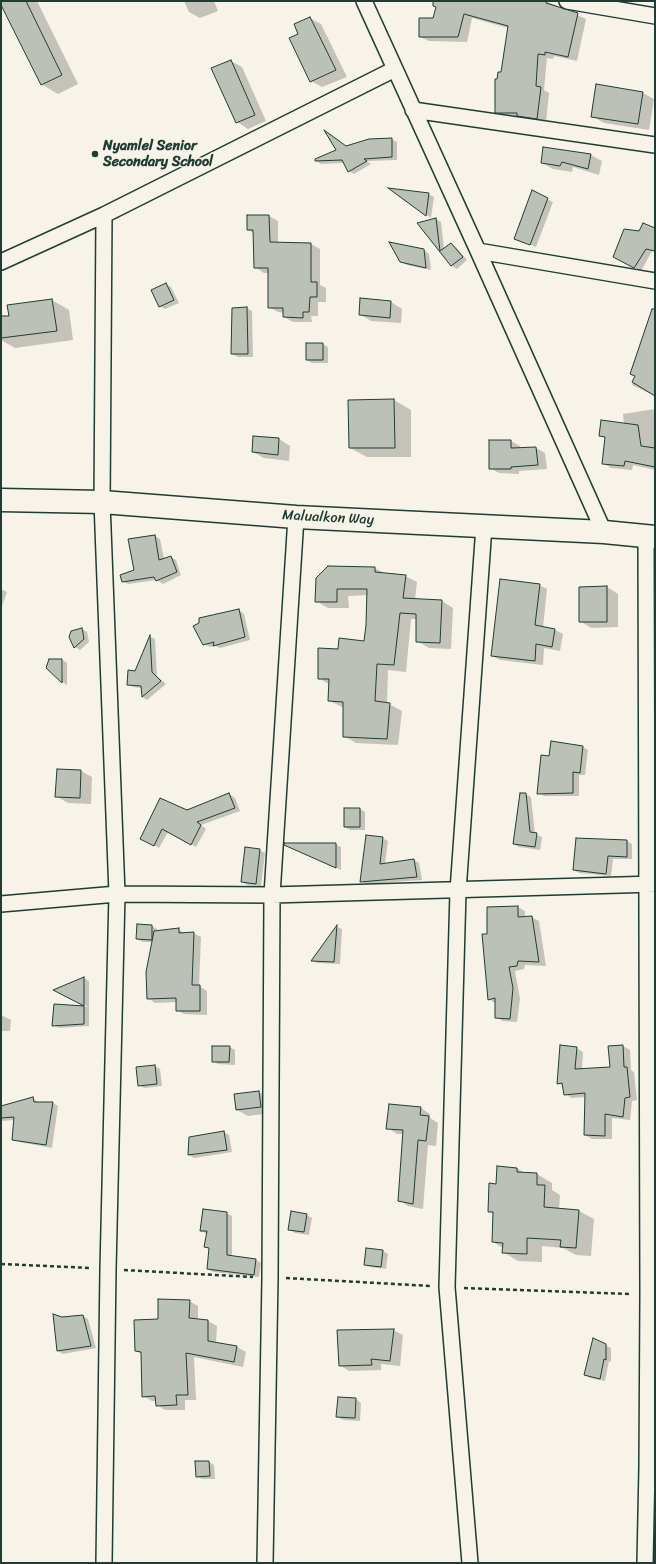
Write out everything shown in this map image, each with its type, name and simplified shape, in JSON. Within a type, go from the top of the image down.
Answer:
[{"type":"main road","name":"Malualkon Way","points":[[1,500],[102,502],[296,517],[604,532],[650,536]]},
{"type":"street","points":[[364,1],[604,532]]},
{"type":"street","points":[[567,1],[655,16]]},
{"type":"street","points":[[1,262],[104,215],[395,70]]},
{"type":"street","points":[[413,110],[655,145]]},
{"type":"street","points":[[104,215],[102,502],[117,894],[108,1269],[104,1563]]},
{"type":"street","points":[[478,251],[655,281]]},
{"type":"street","points":[[265,1563],[270,1278],[272,895],[296,517]]},
{"type":"street","points":[[470,1563],[447,1287],[458,891],[484,526]]},
{"type":"street","points":[[645,1563],[648,1467],[650,536]]},
{"type":"street","points":[[1,904],[117,894],[272,895],[650,885]]},
{"type":"path","points":[[1,1264],[447,1287],[648,1294]]},
{"type":"building","points":[[1,1],[26,1],[62,75],[41,85],[1,5]]},
{"type":"building","points":[[433,1],[546,1],[546,3],[578,13],[568,57],[545,52],[545,55],[538,54],[536,86],[541,87],[537,119],[517,116],[517,113],[495,113],[495,79],[497,79],[498,72],[501,72],[508,26],[464,14],[458,37],[419,37],[419,18],[433,18],[436,7],[433,6]]},
{"type":"building","points":[[310,17],[336,70],[310,82],[289,38],[298,34],[294,24]]},
{"type":"building","points":[[231,60],[255,115],[236,123],[211,68]]},
{"type":"building","points":[[596,84],[643,92],[638,124],[591,117]]},
{"type":"building","points":[[324,130],[346,146],[369,139],[392,138],[392,157],[364,159],[367,161],[348,172],[342,160],[315,161],[315,159],[336,150]]},
{"type":"building","points":[[543,147],[591,154],[588,169],[562,162],[560,166],[541,163]]},
{"type":"building","points":[[388,188],[429,193],[426,216]]},
{"type":"building","points":[[532,190],[548,198],[530,245],[514,239]]},
{"type":"building","points":[[247,215],[269,215],[270,242],[311,243],[311,282],[317,282],[317,297],[310,297],[309,312],[303,312],[303,318],[283,317],[283,308],[268,308],[268,268],[254,268],[253,230],[247,230]]},
{"type":"building","points":[[436,218],[440,251],[451,243],[463,257],[451,266],[417,223]]},
{"type":"building","points":[[643,223],[655,228],[655,251],[646,249],[634,268],[613,257],[624,229],[639,231]]},
{"type":"building","points":[[389,242],[424,249],[426,268],[400,262]]},
{"type":"building","points":[[166,283],[174,300],[159,307],[151,290]]},
{"type":"building","points":[[360,298],[391,301],[390,318],[359,315]]},
{"type":"building","points":[[52,299],[57,331],[1,338],[1,316],[9,316],[7,305]]},
{"type":"building","points":[[247,307],[248,354],[231,354],[232,308]]},
{"type":"building","points":[[652,309],[655,309],[655,396],[632,382],[635,376],[630,374]]},
{"type":"building","points":[[306,343],[323,343],[323,360],[306,360]]},
{"type":"building","points":[[394,399],[395,448],[349,448],[348,400]]},
{"type":"building","points":[[601,420],[638,425],[641,446],[655,448],[655,467],[625,461],[624,466],[602,464],[605,437],[599,436]]},
{"type":"building","points":[[253,436],[279,438],[278,455],[252,452]]},
{"type":"building","points":[[489,440],[511,440],[511,448],[536,447],[538,465],[511,467],[511,469],[489,469]]},
{"type":"building","points":[[155,535],[159,560],[171,556],[177,572],[156,581],[154,577],[122,582],[120,575],[134,570],[128,539]]},
{"type":"building","points":[[328,566],[375,567],[375,572],[406,575],[403,598],[442,600],[440,643],[416,642],[416,614],[400,613],[394,665],[377,664],[375,701],[390,703],[387,739],[343,737],[343,702],[328,701],[329,679],[318,679],[318,648],[338,649],[339,638],[364,641],[366,625],[367,589],[337,589],[337,602],[315,602],[316,578]]},
{"type":"building","points":[[500,579],[540,584],[535,625],[555,629],[552,647],[536,644],[535,661],[491,656]]},
{"type":"building","points":[[607,586],[607,622],[579,622],[579,587]]},
{"type":"building","points":[[239,609],[245,637],[213,646],[214,642],[203,645],[193,626],[199,623],[199,618]]},
{"type":"building","points":[[82,628],[84,639],[74,648],[69,637],[71,631]]},
{"type":"building","points":[[150,635],[152,672],[161,681],[142,697],[141,686],[127,685],[128,670],[135,671]]},
{"type":"building","points":[[49,659],[62,659],[62,683],[46,668]]},
{"type":"building","points":[[551,741],[583,746],[580,773],[573,772],[573,793],[537,794],[541,755],[549,756]]},
{"type":"building","points":[[57,769],[81,770],[80,798],[55,797]]},
{"type":"building","points":[[229,793],[235,808],[197,822],[201,825],[191,845],[162,829],[154,846],[140,839],[160,798],[187,810]]},
{"type":"building","points":[[520,793],[526,793],[530,832],[537,833],[535,847],[513,844]]},
{"type":"building","points":[[344,808],[360,808],[360,827],[344,827]]},
{"type":"building","points":[[366,835],[383,837],[380,864],[414,859],[417,877],[360,882]]},
{"type":"building","points":[[576,838],[627,840],[627,857],[608,856],[606,874],[573,870]]},
{"type":"building","points":[[284,843],[336,843],[336,868],[284,845]]},
{"type":"building","points":[[245,847],[260,849],[256,884],[241,882]]},
{"type":"building","points":[[518,906],[518,917],[532,916],[539,962],[518,961],[517,966],[509,967],[513,988],[510,1019],[495,1018],[495,998],[488,1000],[482,934],[487,934],[487,907]]},
{"type":"building","points":[[137,924],[152,925],[152,940],[136,939]]},
{"type":"building","points":[[337,925],[334,962],[311,961]]},
{"type":"building","points":[[179,928],[179,933],[194,932],[192,985],[200,985],[200,1011],[176,1011],[176,998],[147,999],[146,972],[154,931]]},
{"type":"building","points":[[84,977],[84,1006],[53,990]]},
{"type":"building","points":[[54,1004],[84,1006],[84,1024],[52,1026]]},
{"type":"building","points":[[560,1045],[577,1047],[575,1069],[610,1067],[608,1046],[623,1045],[624,1067],[627,1067],[630,1097],[625,1098],[623,1117],[605,1114],[605,1136],[584,1135],[585,1093],[564,1095],[562,1083],[557,1084]]},
{"type":"building","points":[[212,1046],[230,1046],[229,1062],[212,1062]]},
{"type":"building","points":[[155,1065],[157,1084],[138,1086],[136,1067]]},
{"type":"building","points":[[259,1091],[261,1107],[236,1110],[234,1094]]},
{"type":"building","points":[[33,1097],[34,1102],[53,1102],[46,1145],[12,1140],[14,1117],[1,1118],[1,1106]]},
{"type":"building","points":[[389,1104],[421,1107],[420,1115],[429,1116],[426,1141],[418,1140],[413,1204],[398,1201],[403,1130],[386,1129]]},
{"type":"building","points":[[224,1131],[227,1150],[188,1155],[189,1137]]},
{"type":"building","points":[[497,1166],[517,1168],[517,1172],[537,1173],[537,1185],[545,1185],[544,1207],[579,1210],[576,1248],[560,1247],[561,1240],[527,1238],[527,1254],[502,1253],[503,1243],[492,1242],[493,1212],[488,1212],[489,1183],[496,1184]]},
{"type":"building","points":[[203,1209],[227,1212],[227,1255],[256,1259],[254,1275],[207,1269],[209,1248],[204,1247],[207,1231],[200,1231]]},
{"type":"building","points":[[291,1211],[307,1214],[304,1232],[288,1230]]},
{"type":"building","points":[[366,1248],[383,1250],[381,1267],[364,1265]]},
{"type":"building","points":[[158,1299],[190,1300],[189,1318],[208,1320],[208,1341],[237,1346],[234,1362],[186,1353],[188,1395],[176,1395],[177,1405],[156,1406],[155,1396],[142,1397],[141,1352],[135,1351],[134,1320],[158,1319]]},
{"type":"building","points":[[53,1314],[62,1317],[83,1315],[91,1346],[57,1351]]},
{"type":"building","points":[[394,1329],[390,1361],[371,1359],[372,1365],[339,1366],[337,1330]]},
{"type":"building","points":[[593,1338],[606,1344],[606,1360],[604,1359],[600,1379],[584,1375]]},
{"type":"building","points":[[338,1397],[356,1398],[355,1418],[336,1417]]},
{"type":"building","points":[[195,1461],[209,1461],[210,1476],[196,1477]]},
{"type":"place","name":"Nyamlel Senior Secondary School","points":[[95,154]]}]
